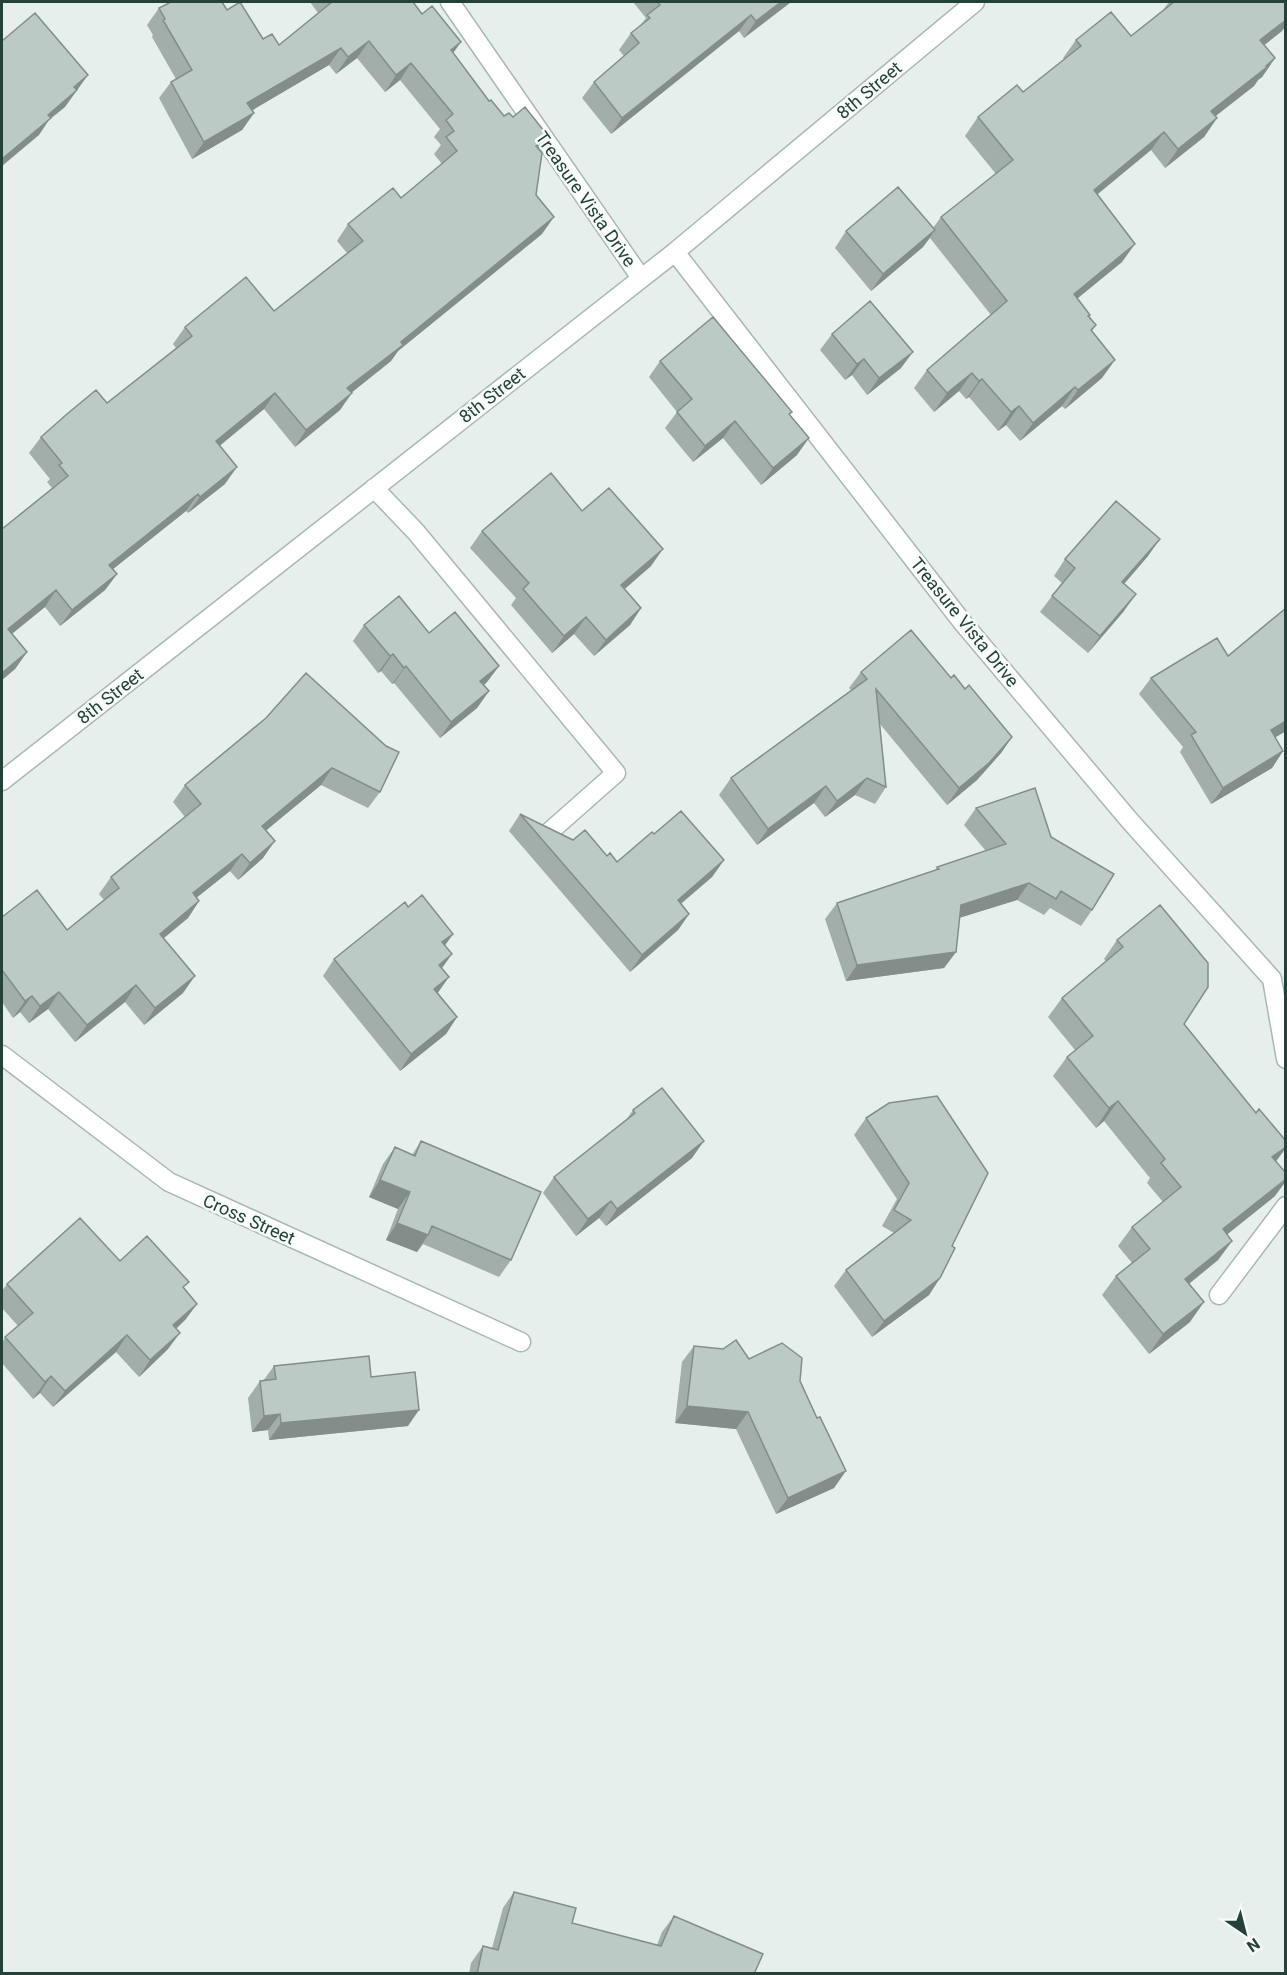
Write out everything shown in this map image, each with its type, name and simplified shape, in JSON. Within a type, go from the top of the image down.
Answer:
[{"type":"street","name":"Treasure Vista Drive","points":[[450,2],[641,278]]},
{"type":"street","name":"8th Street","points":[[2,781],[675,252],[975,2]]},
{"type":"street","name":"Treasure Vista Drive","points":[[675,252],[963,622],[1130,821],[1272,979],[1286,1059]]},
{"type":"street","points":[[374,488],[416,532],[616,773],[547,834]]},
{"type":"street","name":"Cross Street","points":[[2,1055],[169,1182],[521,1342]]},
{"type":"street","points":[[1219,1295],[1286,1206]]},
{"type":"building","points":[[171,2],[222,2],[227,10],[240,2],[263,39],[272,34],[279,45],[332,2],[413,2],[422,14],[432,6],[461,42],[451,50],[489,101],[491,100],[504,116],[509,113],[513,117],[525,107],[548,136],[536,146],[542,153],[536,195],[554,217],[401,342],[403,345],[347,388],[352,393],[306,430],[275,393],[216,441],[237,467],[200,497],[198,494],[109,565],[117,574],[72,610],[56,590],[8,629],[27,652],[2,673],[2,529],[68,476],[59,465],[62,463],[41,437],[96,390],[107,403],[192,336],[185,327],[246,277],[274,311],[363,241],[348,224],[393,188],[401,198],[457,151],[446,137],[454,131],[446,120],[453,114],[411,63],[396,75],[369,41],[348,57],[341,48],[247,103],[254,113],[204,142],[171,82],[192,70],[163,20],[165,19],[159,8]]},
{"type":"building","points":[[657,2],[781,2],[756,21],[751,15],[622,118],[594,82],[639,43],[631,33],[650,18],[647,15],[660,5]]},
{"type":"building","points":[[1174,2],[1286,2],[1286,20],[1260,40],[1275,58],[1267,67],[1211,111],[1217,118],[1178,149],[1164,132],[1094,190],[1135,244],[1074,294],[1096,325],[1091,330],[1115,360],[1078,390],[1075,387],[1033,423],[1019,406],[1011,412],[982,379],[979,381],[972,373],[947,393],[927,370],[1007,301],[941,217],[1013,160],[978,117],[1017,85],[1023,92],[1081,46],[1076,40],[1111,12],[1131,36]]},
{"type":"building","points":[[35,13],[88,75],[74,87],[77,90],[48,115],[51,118],[2,159],[2,41]]},
{"type":"building","points":[[898,187],[935,230],[883,274],[846,231]]},
{"type":"building","points":[[870,301],[913,352],[879,378],[864,359],[857,364],[832,334]]},
{"type":"building","points":[[713,317],[792,412],[789,414],[809,438],[773,468],[735,421],[705,446],[677,412],[692,399],[660,361]]},
{"type":"building","points":[[551,473],[582,511],[609,488],[663,549],[621,585],[641,608],[606,640],[586,617],[564,636],[523,589],[529,583],[482,531]]},
{"type":"building","points":[[1116,501],[1160,539],[1122,582],[1136,594],[1100,636],[1052,596],[1075,568],[1065,559]]},
{"type":"building","points":[[399,596],[429,633],[455,612],[499,666],[480,681],[489,691],[451,722],[406,666],[404,668],[393,654],[390,656],[364,625]]},
{"type":"building","points":[[1286,608],[1286,721],[1271,730],[1283,751],[1223,788],[1191,735],[1196,732],[1151,678],[1217,638],[1228,656]]},
{"type":"building","points":[[911,630],[951,678],[954,675],[965,689],[969,685],[1012,737],[989,763],[959,788],[876,689],[886,787],[867,778],[837,801],[826,786],[768,829],[731,778],[867,679],[861,672]]},
{"type":"building","points":[[306,673],[386,746],[399,752],[380,792],[332,768],[262,826],[275,841],[250,863],[242,854],[193,893],[199,901],[160,934],[195,976],[155,1008],[136,985],[87,1025],[59,992],[40,1006],[32,996],[25,1001],[2,970],[2,917],[37,890],[67,930],[119,888],[111,877],[201,804],[185,785],[266,718]]},
{"type":"building","points":[[1035,788],[1051,837],[1114,874],[1092,910],[1061,891],[1056,899],[1029,883],[961,905],[956,952],[857,965],[837,903],[1006,844],[976,808]]},
{"type":"building","points":[[681,811],[724,860],[678,900],[689,914],[642,955],[520,814],[573,840],[585,830],[607,856],[610,853],[617,862]]},
{"type":"building","points":[[422,895],[453,934],[442,942],[452,954],[439,965],[449,977],[434,989],[457,1017],[411,1054],[334,959],[405,902],[408,907]]},
{"type":"building","points":[[1160,905],[1208,963],[1208,987],[1184,1024],[1256,1113],[1259,1109],[1286,1141],[1286,1147],[1272,1157],[1286,1173],[1286,1179],[1223,1229],[1232,1241],[1185,1279],[1204,1302],[1163,1334],[1116,1276],[1150,1249],[1132,1227],[1181,1187],[1161,1163],[1165,1159],[1118,1101],[1109,1108],[1067,1057],[1093,1036],[1062,998],[1123,947],[1117,940]]},
{"type":"building","points":[[662,1088],[704,1141],[617,1209],[611,1201],[588,1219],[554,1177],[635,1113],[633,1110]]},
{"type":"building","points":[[937,1096],[988,1173],[952,1246],[955,1248],[940,1278],[884,1321],[846,1270],[911,1220],[894,1210],[909,1183],[866,1118],[889,1103]]},
{"type":"building","points":[[421,1141],[541,1192],[511,1260],[432,1226],[428,1235],[397,1223],[410,1192],[380,1180],[395,1147],[415,1156]]},
{"type":"building","points":[[80,1218],[120,1261],[147,1236],[189,1282],[183,1287],[197,1304],[173,1325],[180,1333],[150,1360],[127,1335],[65,1391],[51,1376],[45,1382],[5,1337],[33,1313],[7,1284]]},
{"type":"building","points":[[736,1340],[749,1359],[782,1343],[802,1358],[800,1381],[846,1471],[788,1498],[748,1412],[687,1406],[694,1346],[723,1349]]},
{"type":"building","points":[[369,1356],[371,1377],[415,1372],[419,1410],[281,1423],[280,1414],[264,1416],[260,1381],[276,1379],[274,1366]]},
{"type":"building","points":[[514,1892],[576,1908],[572,1923],[661,1946],[674,1916],[763,1954],[754,1974],[477,1974],[483,1946],[498,1950]]}]
